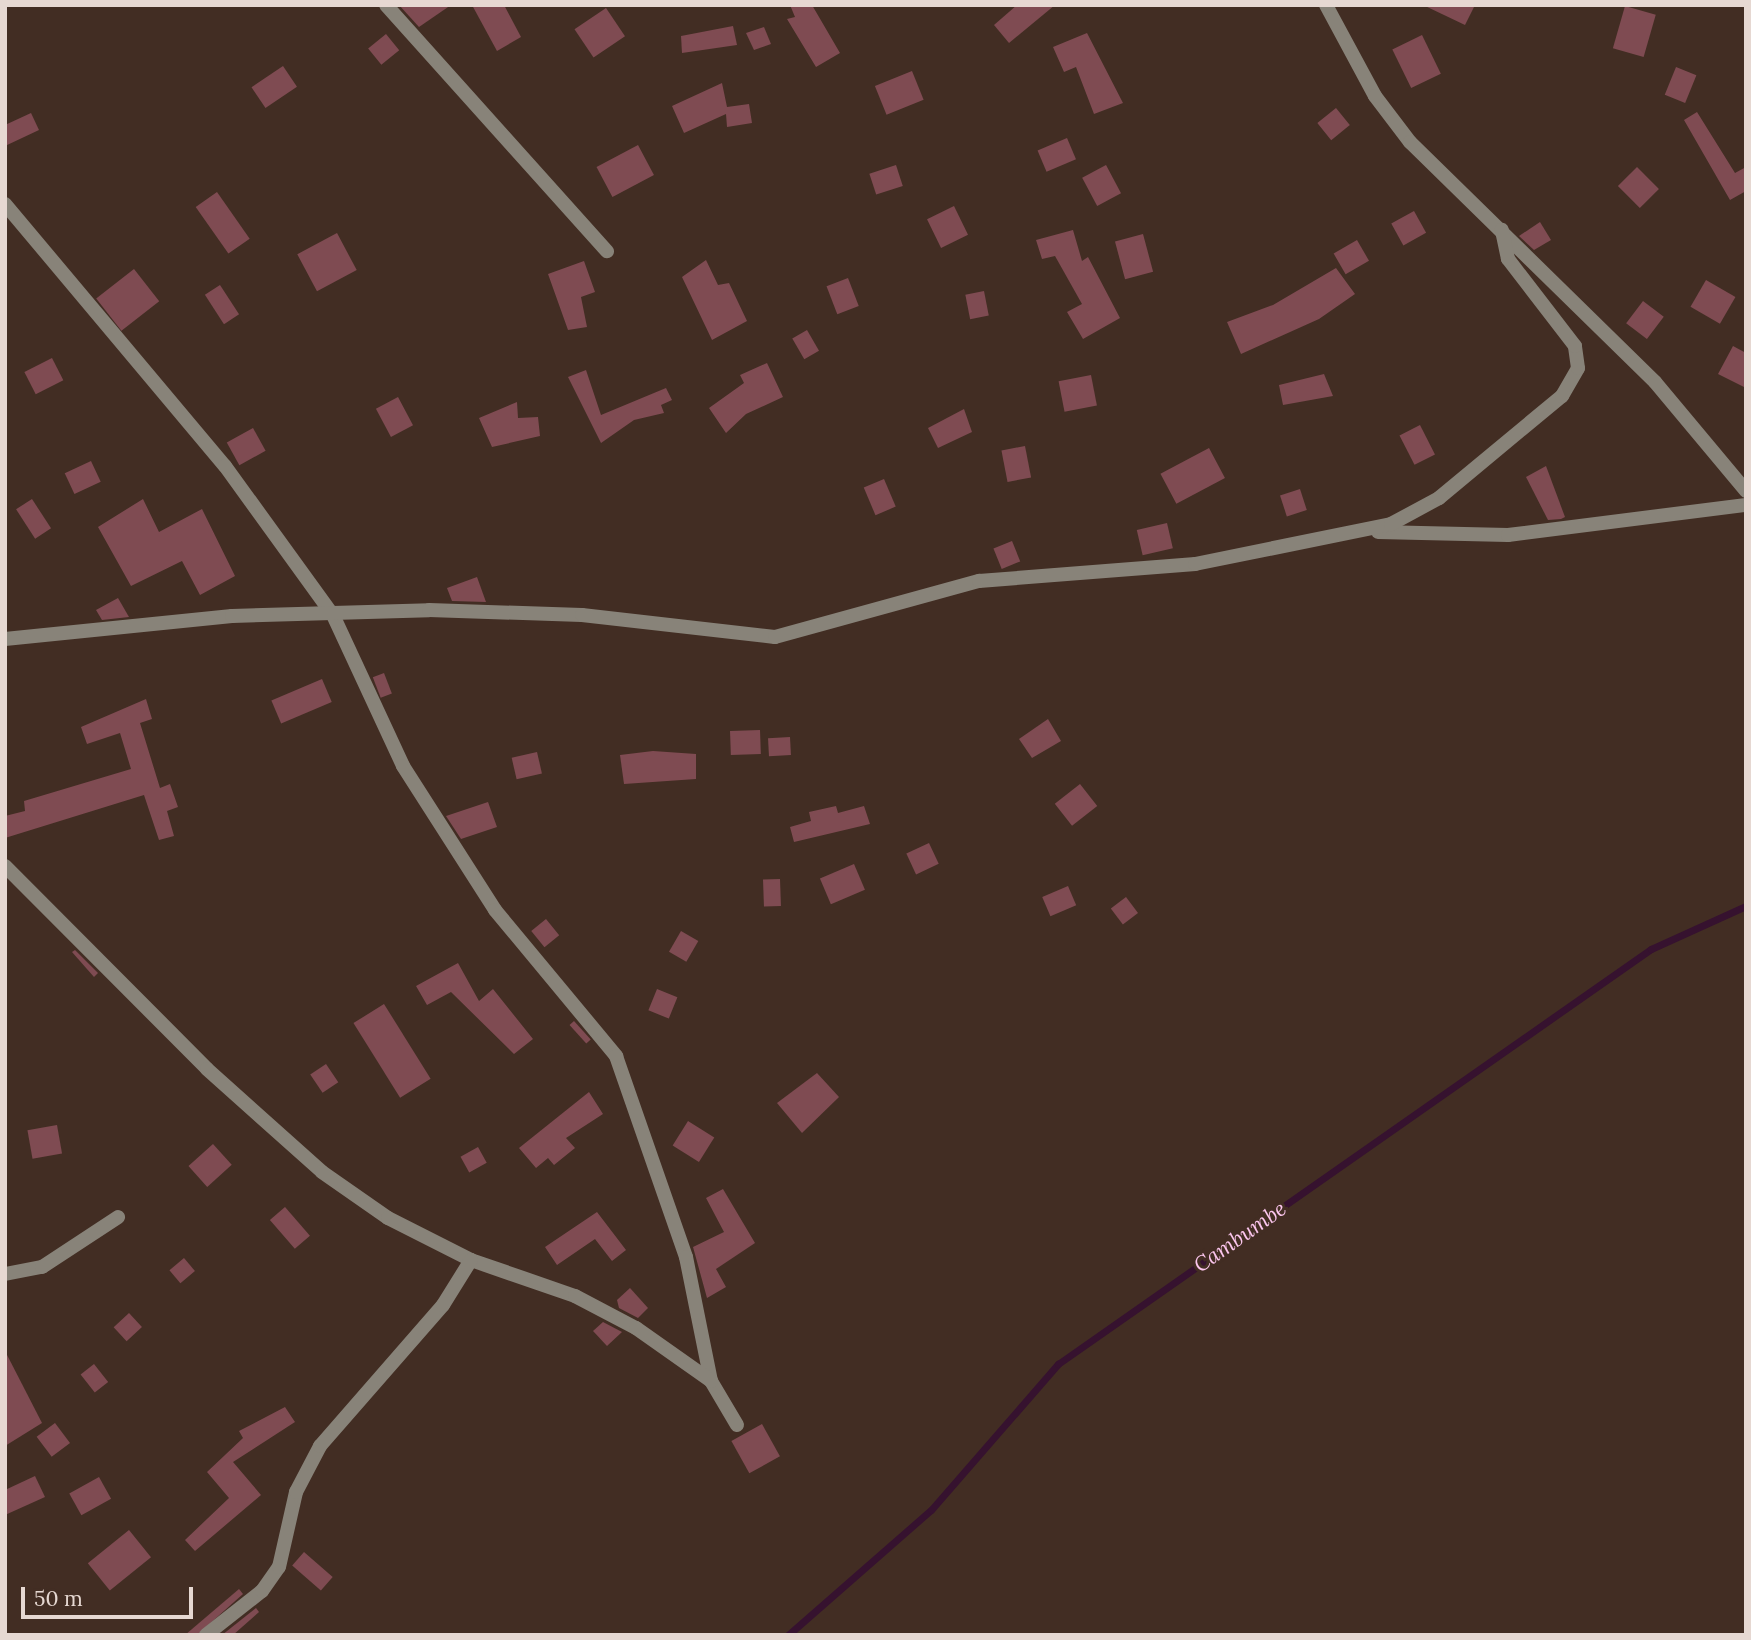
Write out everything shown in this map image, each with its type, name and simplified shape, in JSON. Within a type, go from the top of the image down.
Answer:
[{"type":"street","points":[[386,5],[607,251]]},
{"type":"street","points":[[1326,5],[1375,96],[1410,142],[1655,382],[1746,491]]},
{"type":"street","points":[[5,204],[225,466],[333,615],[403,766],[495,910],[615,1056],[686,1257],[710,1381],[737,1425]]},
{"type":"street","points":[[5,639],[232,617],[429,610],[582,615],[775,637],[979,581],[1195,564],[1391,524],[1439,498],[1572,381],[1579,360],[1574,346],[1508,259],[1502,230]]},
{"type":"street","points":[[1359,531],[1508,535],[1746,505]]},
{"type":"street","points":[[5,866],[283,1140],[388,1218],[471,1260],[575,1296],[710,1381]]},
{"type":"street","points":[[5,1274],[42,1267],[118,1217]]},
{"type":"street","points":[[206,1635],[262,1591],[279,1567],[296,1492],[320,1446],[443,1306],[471,1260]]},
{"type":"building","points":[[399,5],[451,5],[419,27]]},
{"type":"building","points":[[472,5],[504,5],[521,37],[497,51]]},
{"type":"building","points":[[790,5],[812,5],[840,53],[816,67],[787,19],[795,17]]},
{"type":"building","points":[[1017,5],[1055,5],[1009,43],[994,25]]},
{"type":"building","points":[[1423,5],[1475,5],[1465,25]]},
{"type":"building","points":[[1625,6],[1656,15],[1644,57],[1613,48]]},
{"type":"building","points":[[606,8],[625,36],[594,57],[574,29]]},
{"type":"building","points":[[733,26],[737,45],[682,53],[681,36]]},
{"type":"building","points":[[764,27],[771,44],[754,50],[746,33]]},
{"type":"building","points":[[1087,33],[1123,103],[1094,114],[1076,67],[1064,72],[1053,47]]},
{"type":"building","points":[[386,34],[399,50],[381,65],[368,48]]},
{"type":"building","points":[[1422,35],[1441,74],[1411,88],[1392,49]]},
{"type":"building","points":[[283,66],[297,87],[265,108],[251,87]]},
{"type":"building","points":[[1676,67],[1696,75],[1685,103],[1665,95]]},
{"type":"building","points":[[912,71],[924,100],[887,115],[875,86]]},
{"type":"building","points":[[722,83],[727,107],[749,104],[752,123],[727,127],[726,114],[684,133],[672,106]]},
{"type":"building","points":[[1336,108],[1350,125],[1331,140],[1317,123]]},
{"type":"building","points":[[1697,112],[1735,173],[1746,167],[1746,191],[1730,200],[1684,120]]},
{"type":"building","points":[[31,113],[39,130],[5,146],[5,125]]},
{"type":"building","points":[[1067,138],[1076,159],[1047,172],[1038,151]]},
{"type":"building","points":[[638,145],[654,175],[612,197],[597,167]]},
{"type":"building","points":[[896,165],[903,186],[876,195],[869,174]]},
{"type":"building","points":[[1106,165],[1121,193],[1097,206],[1082,178]]},
{"type":"building","points":[[1637,167],[1659,189],[1640,208],[1618,186]]},
{"type":"building","points":[[217,192],[250,239],[228,254],[196,207]]},
{"type":"building","points":[[954,206],[968,235],[941,248],[927,219]]},
{"type":"building","points":[[1414,211],[1426,233],[1403,245],[1391,224]]},
{"type":"building","points":[[1540,222],[1551,240],[1534,250],[1519,236]]},
{"type":"building","points":[[1073,230],[1082,261],[1088,257],[1120,318],[1083,339],[1067,312],[1082,304],[1055,256],[1042,259],[1036,240]]},
{"type":"building","points":[[337,233],[357,270],[317,291],[297,254]]},
{"type":"building","points":[[1143,234],[1153,272],[1125,279],[1115,242]]},
{"type":"building","points":[[1357,240],[1369,261],[1346,274],[1334,254]]},
{"type":"building","points":[[706,260],[718,285],[729,283],[747,321],[712,340],[682,277]]},
{"type":"building","points":[[584,261],[595,292],[581,297],[587,327],[568,330],[548,274]]},
{"type":"building","points":[[1336,268],[1355,294],[1319,319],[1241,354],[1227,322],[1273,305]]},
{"type":"building","points":[[134,269],[159,301],[121,331],[96,299]]},
{"type":"building","points":[[848,278],[859,306],[837,314],[827,286]]},
{"type":"building","points":[[1706,280],[1735,297],[1720,324],[1690,307]]},
{"type":"building","points":[[220,285],[239,314],[224,324],[205,295]]},
{"type":"building","points":[[984,291],[989,316],[970,319],[965,295]]},
{"type":"building","points":[[1643,301],[1664,317],[1647,339],[1626,323]]},
{"type":"building","points":[[807,330],[819,351],[804,359],[792,338]]},
{"type":"building","points":[[1733,346],[1746,353],[1746,388],[1718,374]]},
{"type":"building","points":[[52,358],[63,380],[36,394],[24,372]]},
{"type":"building","points":[[767,363],[783,397],[746,414],[726,433],[709,408],[744,383],[740,375]]},
{"type":"building","points":[[586,370],[601,415],[666,388],[672,400],[661,405],[664,413],[634,420],[601,443],[568,377]]},
{"type":"building","points":[[1324,374],[1333,396],[1283,405],[1279,385]]},
{"type":"building","points":[[1091,375],[1097,405],[1065,412],[1059,381]]},
{"type":"building","points":[[398,397],[413,425],[391,437],[376,409]]},
{"type":"building","points":[[517,402],[518,418],[538,417],[540,436],[492,447],[479,418]]},
{"type":"building","points":[[964,409],[972,432],[938,448],[928,428]]},
{"type":"building","points":[[1420,425],[1435,454],[1414,465],[1400,435]]},
{"type":"building","points":[[253,428],[266,451],[239,465],[227,443]]},
{"type":"building","points":[[1025,446],[1031,477],[1008,482],[1001,451]]},
{"type":"building","points":[[1209,448],[1225,478],[1176,504],[1160,474]]},
{"type":"building","points":[[91,461],[101,482],[74,494],[65,473]]},
{"type":"building","points":[[1546,466],[1565,517],[1561,519],[1548,520],[1526,477]]},
{"type":"building","points":[[884,479],[896,507],[875,515],[864,488]]},
{"type":"building","points":[[1300,489],[1307,510],[1287,516],[1280,495]]},
{"type":"building","points":[[32,499],[51,528],[35,539],[16,509]]},
{"type":"building","points":[[143,499],[159,532],[202,509],[235,576],[200,595],[182,561],[131,586],[98,527]]},
{"type":"building","points":[[1167,523],[1173,548],[1143,555],[1137,530]]},
{"type":"building","points":[[1012,541],[1020,561],[1002,569],[993,548]]},
{"type":"building","points":[[477,577],[486,602],[452,601],[447,588]]},
{"type":"building","points":[[118,598],[129,617],[102,620],[96,610]]},
{"type":"building","points":[[384,673],[392,694],[381,698],[373,677]]},
{"type":"building","points":[[322,679],[332,702],[281,724],[271,700]]},
{"type":"building","points":[[146,699],[152,719],[140,723],[160,788],[170,784],[178,807],[167,811],[174,836],[159,840],[144,795],[5,838],[5,816],[25,811],[24,801],[131,769],[120,733],[87,744],[81,727]]},
{"type":"building","points":[[1048,719],[1061,741],[1032,758],[1019,739]]},
{"type":"building","points":[[760,730],[761,754],[731,755],[730,731]]},
{"type":"building","points":[[790,737],[791,755],[769,756],[768,738]]},
{"type":"building","points":[[653,751],[696,754],[696,779],[624,784],[620,755]]},
{"type":"building","points":[[537,752],[542,773],[517,779],[512,758]]},
{"type":"building","points":[[1080,784],[1097,806],[1072,826],[1055,804]]},
{"type":"building","points":[[488,802],[497,827],[461,839],[446,816]]},
{"type":"building","points":[[836,806],[838,813],[864,806],[870,824],[794,842],[790,827],[811,821],[809,812]]},
{"type":"building","points":[[929,843],[939,864],[916,874],[906,854]]},
{"type":"building","points":[[854,864],[865,890],[831,904],[820,878]]},
{"type":"building","points":[[780,879],[781,906],[764,907],[763,880]]},
{"type":"building","points":[[1068,886],[1076,905],[1050,916],[1042,897]]},
{"type":"building","points":[[1126,897],[1138,913],[1123,924],[1111,908]]},
{"type":"building","points":[[546,919],[559,935],[544,947],[531,931]]},
{"type":"building","points":[[681,931],[698,941],[686,962],[669,952]]},
{"type":"building","points":[[75,950],[98,973],[94,977],[72,952]]},
{"type":"building","points":[[458,963],[479,1001],[493,989],[533,1039],[514,1054],[451,992],[427,1005],[416,986]]},
{"type":"building","points":[[657,989],[677,997],[669,1019],[648,1010]]},
{"type":"building","points":[[384,1004],[431,1079],[400,1098],[353,1023]]},
{"type":"building","points":[[574,1021],[591,1040],[586,1044],[570,1025]]},
{"type":"building","points":[[326,1064],[338,1082],[323,1093],[310,1075]]},
{"type":"building","points":[[817,1073],[839,1097],[802,1133],[777,1103]]},
{"type":"building","points":[[589,1092],[603,1114],[566,1138],[575,1148],[554,1165],[548,1158],[536,1168],[519,1148]]},
{"type":"building","points":[[688,1121],[714,1137],[699,1162],[673,1146]]},
{"type":"building","points":[[57,1125],[62,1154],[32,1159],[27,1130]]},
{"type":"building","points":[[213,1144],[232,1165],[207,1187],[188,1166]]},
{"type":"building","points":[[478,1147],[487,1163],[469,1172],[461,1157]]},
{"type":"building","points":[[723,1189],[755,1243],[716,1269],[726,1287],[707,1298],[693,1247],[724,1232],[706,1198]]},
{"type":"building","points":[[285,1207],[310,1236],[295,1249],[270,1220]]},
{"type":"building","points":[[597,1212],[626,1250],[612,1261],[595,1239],[557,1265],[545,1247]]},
{"type":"building","points":[[184,1258],[195,1271],[180,1283],[169,1270]]},
{"type":"building","points":[[630,1288],[648,1308],[638,1318],[619,1308],[617,1300]]},
{"type":"building","points":[[129,1313],[142,1327],[127,1341],[114,1327]]},
{"type":"building","points":[[603,1322],[622,1332],[607,1346],[593,1331]]},
{"type":"building","points":[[5,1351],[42,1423],[5,1446]]},
{"type":"building","points":[[94,1364],[108,1382],[95,1393],[81,1374]]},
{"type":"building","points":[[285,1407],[295,1422],[233,1462],[261,1495],[195,1551],[185,1540],[229,1498],[207,1472],[243,1438],[239,1431]]},
{"type":"building","points":[[55,1423],[70,1443],[52,1457],[37,1437]]},
{"type":"building","points":[[762,1424],[780,1456],[749,1473],[731,1441]]},
{"type":"building","points":[[35,1476],[45,1497],[5,1515],[5,1490]]},
{"type":"building","points":[[99,1477],[111,1499],[81,1515],[69,1493]]},
{"type":"building","points":[[129,1530],[151,1557],[110,1591],[88,1563]]},
{"type":"building","points":[[304,1552],[333,1577],[321,1591],[292,1566]]},
{"type":"building","points":[[239,1589],[243,1594],[197,1635],[185,1635]]},
{"type":"building","points":[[256,1608],[259,1612],[233,1635],[222,1635]]},
{"type":"waterway","name":"Cambumbe","points":[[788,1635],[931,1510],[1058,1364],[1651,949],[1746,906]]}]
